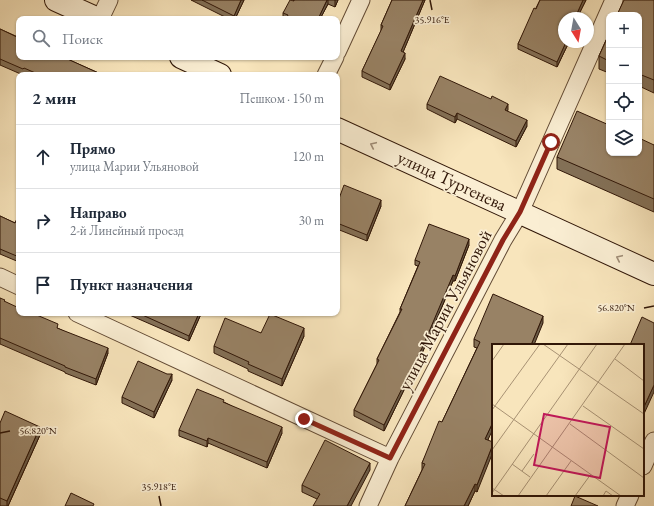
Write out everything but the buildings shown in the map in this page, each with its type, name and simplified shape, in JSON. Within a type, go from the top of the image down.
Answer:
[{"type":"street","points":[[56,0],[92,16]]},
{"type":"street","points":[[101,16],[109,0]]},
{"type":"street","points":[[340,46],[361,0]]},
{"type":"street","name":"улица Марии Ульяновой","points":[[368,506],[390,458],[503,240],[520,212],[614,0]]},
{"type":"street","points":[[188,60],[214,72]]},
{"type":"street","points":[[328,72],[334,60]]},
{"type":"street","name":"улица Тургенева","points":[[340,130],[654,274]]},
{"type":"street","points":[[0,278],[16,285]]},
{"type":"street","points":[[83,316],[390,458]]},
{"type":"street","points":[[644,464],[654,441]]},
{"type":"street","points":[[625,506],[630,496]]},
{"type":"route","points":[[304,419],[390,458],[503,240],[520,212],[551,142]]}]
